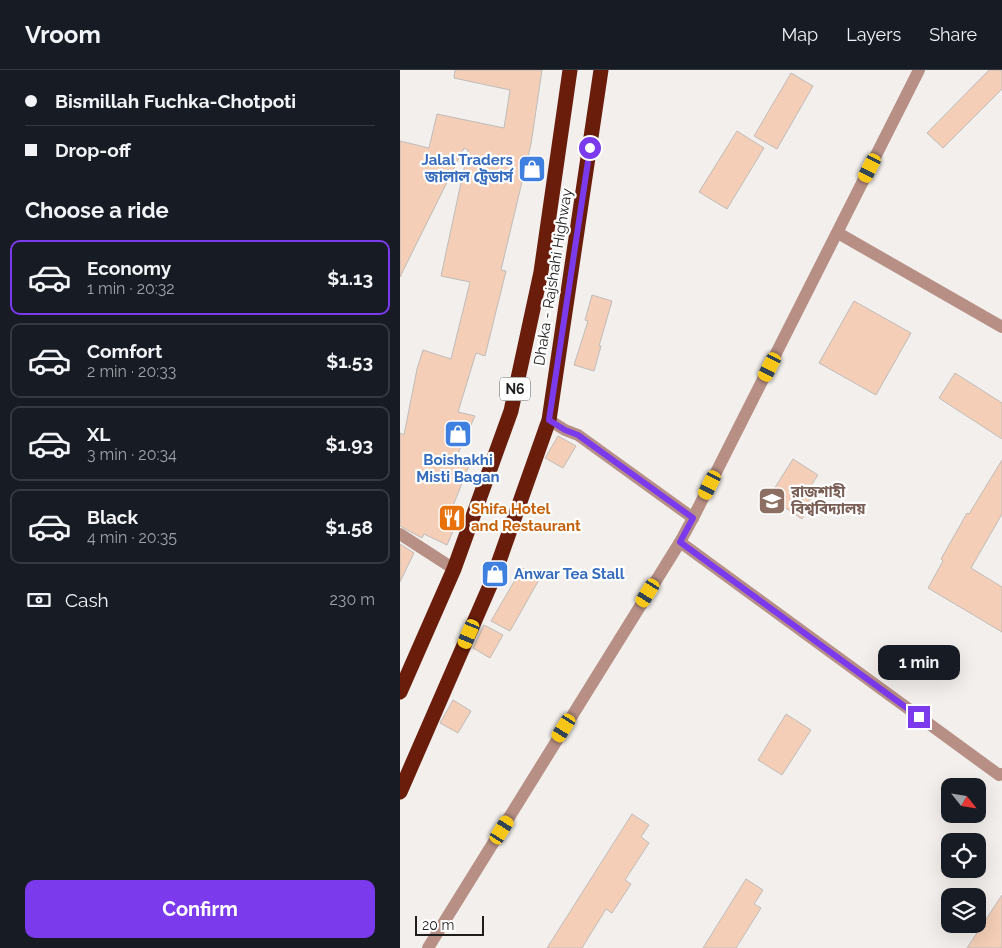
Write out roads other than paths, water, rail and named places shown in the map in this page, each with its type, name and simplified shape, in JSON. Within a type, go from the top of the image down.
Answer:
[{"type":"highway","name":"Dhaka - Rajshahi Highway","points":[[400,692],[454,569],[511,411],[541,272],[570,70]]},
{"type":"highway","name":"Dhaka - Rajshahi Highway","points":[[400,792],[492,581],[549,420],[601,70]]},
{"type":"street","points":[[428,948],[680,542],[920,70]]},
{"type":"street","points":[[838,232],[1002,327]]},
{"type":"street","points":[[549,420],[565,430],[578,435],[693,518]]},
{"type":"street","points":[[400,534],[454,569]]},
{"type":"street","points":[[680,542],[999,775],[1002,774]]},
{"type":"place","name":"Jalal Traders জালাল ট্রেডার্স","points":[[532,169]]},
{"type":"place","name":"Boishakhi Misti Bagan","points":[[458,434]]},
{"type":"place","name":"রাজশাহী বিশ্ববিদ্যালয়","points":[[772,501]]},
{"type":"place","name":"Shifa Hotel and Restaurant","points":[[452,518]]},
{"type":"place","name":"Anwar Tea Stall","points":[[495,574]]}]
